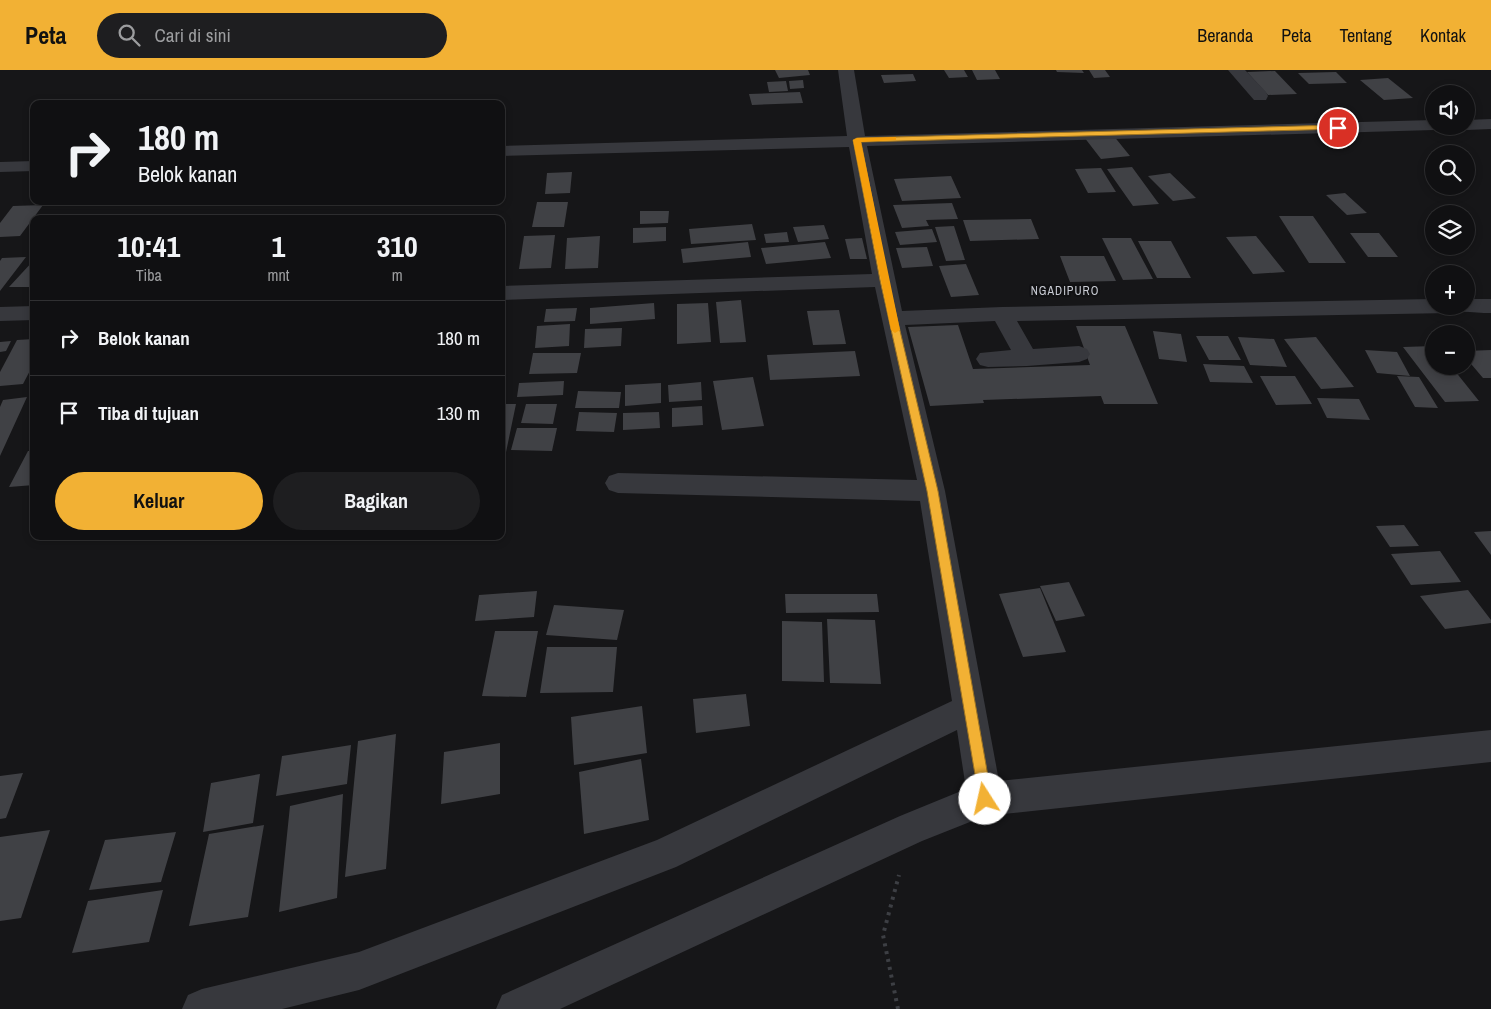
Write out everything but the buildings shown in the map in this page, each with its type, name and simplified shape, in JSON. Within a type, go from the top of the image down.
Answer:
[{"type":"street","points":[[846,70],[856,135],[884,280],[932,491],[985,799]]},
{"type":"street","points":[[1236,70],[1260,96]]},
{"type":"street","points":[[1475,125],[1491,124]]},
{"type":"street","points":[[505,151],[856,135],[1425,125]]},
{"type":"street","points":[[0,167],[30,166]]},
{"type":"street","points":[[505,293],[884,280]]},
{"type":"street","points":[[893,318],[1002,314],[1425,306]]},
{"type":"street","points":[[1475,306],[1491,306]]},
{"type":"street","points":[[0,314],[30,313]]},
{"type":"street","points":[[1002,314],[1027,358]]},
{"type":"street","points":[[988,359],[1079,354]]},
{"type":"street","points":[[618,483],[932,491]]},
{"type":"street","points":[[202,1009],[359,971],[664,855],[970,708]]},
{"type":"street","points":[[516,1009],[912,828],[985,799],[1491,746]]},
{"type":"path","points":[[898,1009],[883,935],[912,828]]},
{"type":"slow traffic","points":[[894,139],[857,140],[895,330]]},
{"type":"district","name":"NGADIPURO","points":[[1065,291]]},
{"type":"route","points":[[985,799],[932,491],[884,280],[857,140],[1338,128]]}]
